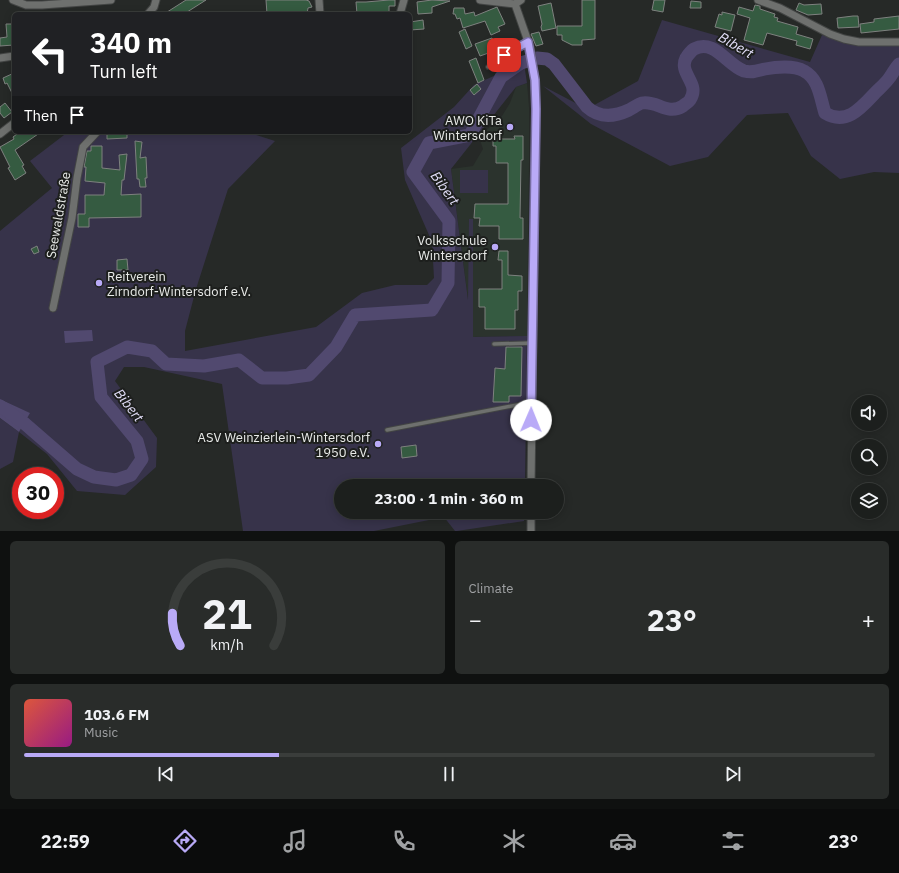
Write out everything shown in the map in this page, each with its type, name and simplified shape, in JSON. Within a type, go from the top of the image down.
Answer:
[{"type":"street","points":[[13,0],[26,5],[42,6],[111,0]]},
{"type":"street","points":[[150,12],[154,7],[156,0]]},
{"type":"street","points":[[319,0],[320,12]]},
{"type":"street","points":[[401,12],[404,0]]},
{"type":"street","points":[[480,0],[518,2],[529,45],[534,75],[536,109],[531,479]]},
{"type":"street","points":[[758,0],[780,8],[830,34],[844,39],[859,42],[899,42]]},
{"type":"street","points":[[0,58],[12,56]]},
{"type":"street","points":[[0,134],[12,125]]},
{"type":"street","name":"Seewaldstraße","points":[[53,308],[72,218],[83,147],[95,134]]},
{"type":"street","points":[[531,519],[531,531]]},
{"type":"lane","points":[[488,67],[504,55],[529,45]]},
{"type":"lane","points":[[494,344],[533,343]]},
{"type":"lane","points":[[387,430],[522,404],[532,400]]},
{"type":"shaded area","points":[[662,20],[810,62],[822,35],[851,43],[899,46],[899,173],[874,172],[840,179],[811,156],[788,113],[747,115],[708,157],[670,166],[591,124],[543,86],[587,109],[638,81]]},
{"type":"shaded area","points":[[523,57],[527,83],[516,87],[451,169],[468,300],[469,219],[473,219],[473,337],[527,336],[525,479],[334,479],[334,519],[434,519],[374,531],[243,531],[222,384],[144,367],[124,367],[115,381],[157,438],[156,467],[125,495],[77,491],[64,475],[64,467],[58,467],[47,454],[19,432],[29,413],[0,399],[0,231],[52,188],[30,161],[65,134],[253,134],[275,141],[228,189],[196,289],[185,331],[185,351],[316,327],[362,293],[395,285],[427,285],[434,278],[432,242],[405,180],[401,148],[454,107],[474,85],[498,74]]},
{"type":"shaded area","name":"Volksschule Wintersdorf","points":[[527,83],[529,107],[529,163],[527,336],[473,337],[451,169],[473,166],[483,149],[479,137],[502,116],[510,103],[516,87]]},
{"type":"shaded area","points":[[460,170],[488,170],[488,193],[460,193]]},
{"type":"shaded area","points":[[92,330],[93,341],[65,343],[64,331]]},
{"type":"shaded area","points":[[0,399],[30,413],[19,432],[0,418]]},
{"type":"shaded area","points":[[0,418],[19,432],[13,462],[0,469]]},
{"type":"shaded area","points":[[446,519],[524,519],[524,521],[455,531]]},
{"type":"building","points":[[186,0],[206,0],[187,12],[167,12]]},
{"type":"building","points":[[266,0],[306,0],[309,1],[312,7],[308,8],[307,12],[267,12]]},
{"type":"building","points":[[395,0],[395,6],[389,6],[389,12],[357,12],[356,2]]},
{"type":"building","points":[[432,0],[450,1],[432,7],[432,13],[418,14],[417,2]]},
{"type":"building","points":[[582,0],[595,0],[595,39],[582,40],[582,45],[572,45],[562,40],[562,35],[557,35],[557,26],[582,26]]},
{"type":"building","points":[[654,0],[665,0],[663,12],[652,10]]},
{"type":"building","points":[[691,1],[701,2],[701,8],[690,8]]},
{"type":"building","points":[[551,3],[556,28],[542,31],[538,6]]},
{"type":"building","points":[[799,3],[804,5],[821,4],[822,14],[808,15],[796,10]]},
{"type":"building","points":[[755,5],[760,6],[760,9],[775,14],[774,17],[778,18],[777,21],[798,27],[796,34],[813,39],[810,49],[796,45],[797,41],[767,33],[763,45],[744,40],[750,18],[737,14],[739,7],[753,11]]},
{"type":"building","points":[[497,7],[505,24],[498,27],[500,31],[491,35],[485,21],[463,28],[460,18],[457,19],[455,14],[453,14],[454,8],[464,8],[465,14],[474,12],[475,16]]},
{"type":"building","points":[[722,12],[735,15],[731,31],[715,27],[719,14],[722,15]]},
{"type":"building","points":[[858,16],[859,27],[838,28],[837,18]]},
{"type":"building","points":[[899,16],[899,29],[861,33],[860,24],[874,22],[874,19]]},
{"type":"building","points":[[423,20],[424,29],[412,30],[412,22]]},
{"type":"building","points":[[6,24],[12,24],[12,45],[0,46],[0,38],[7,37]]},
{"type":"building","points":[[465,29],[472,46],[466,49],[459,32]]},
{"type":"building","points":[[539,32],[543,44],[536,46],[531,34]]},
{"type":"building","points":[[492,38],[497,50],[480,56],[475,44]]},
{"type":"building","points":[[476,58],[484,80],[478,83],[469,61]]},
{"type":"building","points":[[12,74],[12,93],[7,83],[5,84],[3,78]]},
{"type":"building","points":[[477,84],[481,89],[474,95],[470,90]]},
{"type":"building","points":[[5,103],[12,112],[4,118],[0,113],[0,107]]},
{"type":"building","points":[[17,134],[38,134],[15,150],[24,165],[22,166],[26,173],[15,180],[8,168],[10,167],[0,147],[14,139],[13,137]]},
{"type":"building","points":[[107,134],[127,134],[127,138],[107,139]]},
{"type":"building","points":[[514,136],[523,136],[520,218],[523,218],[523,239],[499,239],[499,226],[479,226],[480,218],[474,218],[475,204],[508,204],[508,163],[496,163],[496,146],[493,146],[493,139],[515,139]]},
{"type":"building","points":[[135,141],[142,142],[140,158],[146,157],[146,187],[140,187],[139,179],[137,179]]},
{"type":"building","points":[[91,146],[102,146],[102,168],[120,170],[119,155],[127,154],[121,195],[141,194],[141,217],[89,218],[89,227],[78,227],[78,214],[85,214],[85,195],[104,195],[105,183],[85,181],[86,167],[84,167],[87,151],[91,151]]},
{"type":"building","points":[[37,246],[39,252],[34,254],[31,249]]},
{"type":"building","points":[[499,251],[508,251],[508,275],[522,276],[522,291],[518,291],[518,310],[515,310],[515,329],[485,329],[485,307],[479,307],[479,289],[502,289],[502,260],[498,260]]},
{"type":"building","points":[[127,259],[128,270],[117,270],[117,260]]},
{"type":"building","points":[[506,347],[522,347],[521,396],[509,396],[509,402],[493,402],[495,368],[505,369]]},
{"type":"building","points":[[416,445],[417,456],[402,458],[401,447]]},
{"type":"waterway","name":"Bibert","points":[[0,406],[24,423],[77,469],[94,477],[116,480],[131,475],[142,459],[137,441],[101,397],[97,362],[127,347],[152,351],[166,364],[204,366],[239,360],[262,378],[287,378],[309,375],[336,347],[355,315],[432,310],[448,283],[449,221],[413,172],[429,143],[470,135],[501,77],[521,63],[537,58],[547,59],[554,64],[587,107],[602,115],[612,115],[629,110],[642,103],[652,104],[667,109],[677,109],[683,106],[689,101],[693,94],[693,89],[684,64],[686,58],[694,49],[708,47],[744,71],[752,72],[769,68],[784,67],[804,71],[809,74],[816,84],[825,113],[840,117],[853,114],[859,109],[887,81],[899,64]]},
{"type":"place","name":"AWO KiTa Wintersdorf","points":[[510,127]]},
{"type":"place","name":"Volksschule Wintersdorf","points":[[495,247]]},
{"type":"place","name":"Reitverein Zirndorf-Wintersdorf e.V.","points":[[99,283]]},
{"type":"place","name":"ASV Weinzierlein-Wintersdorf 1950 e.V.","points":[[378,444]]},
{"type":"route","points":[[504,55],[528,42],[535,86],[536,109],[531,420]]}]
